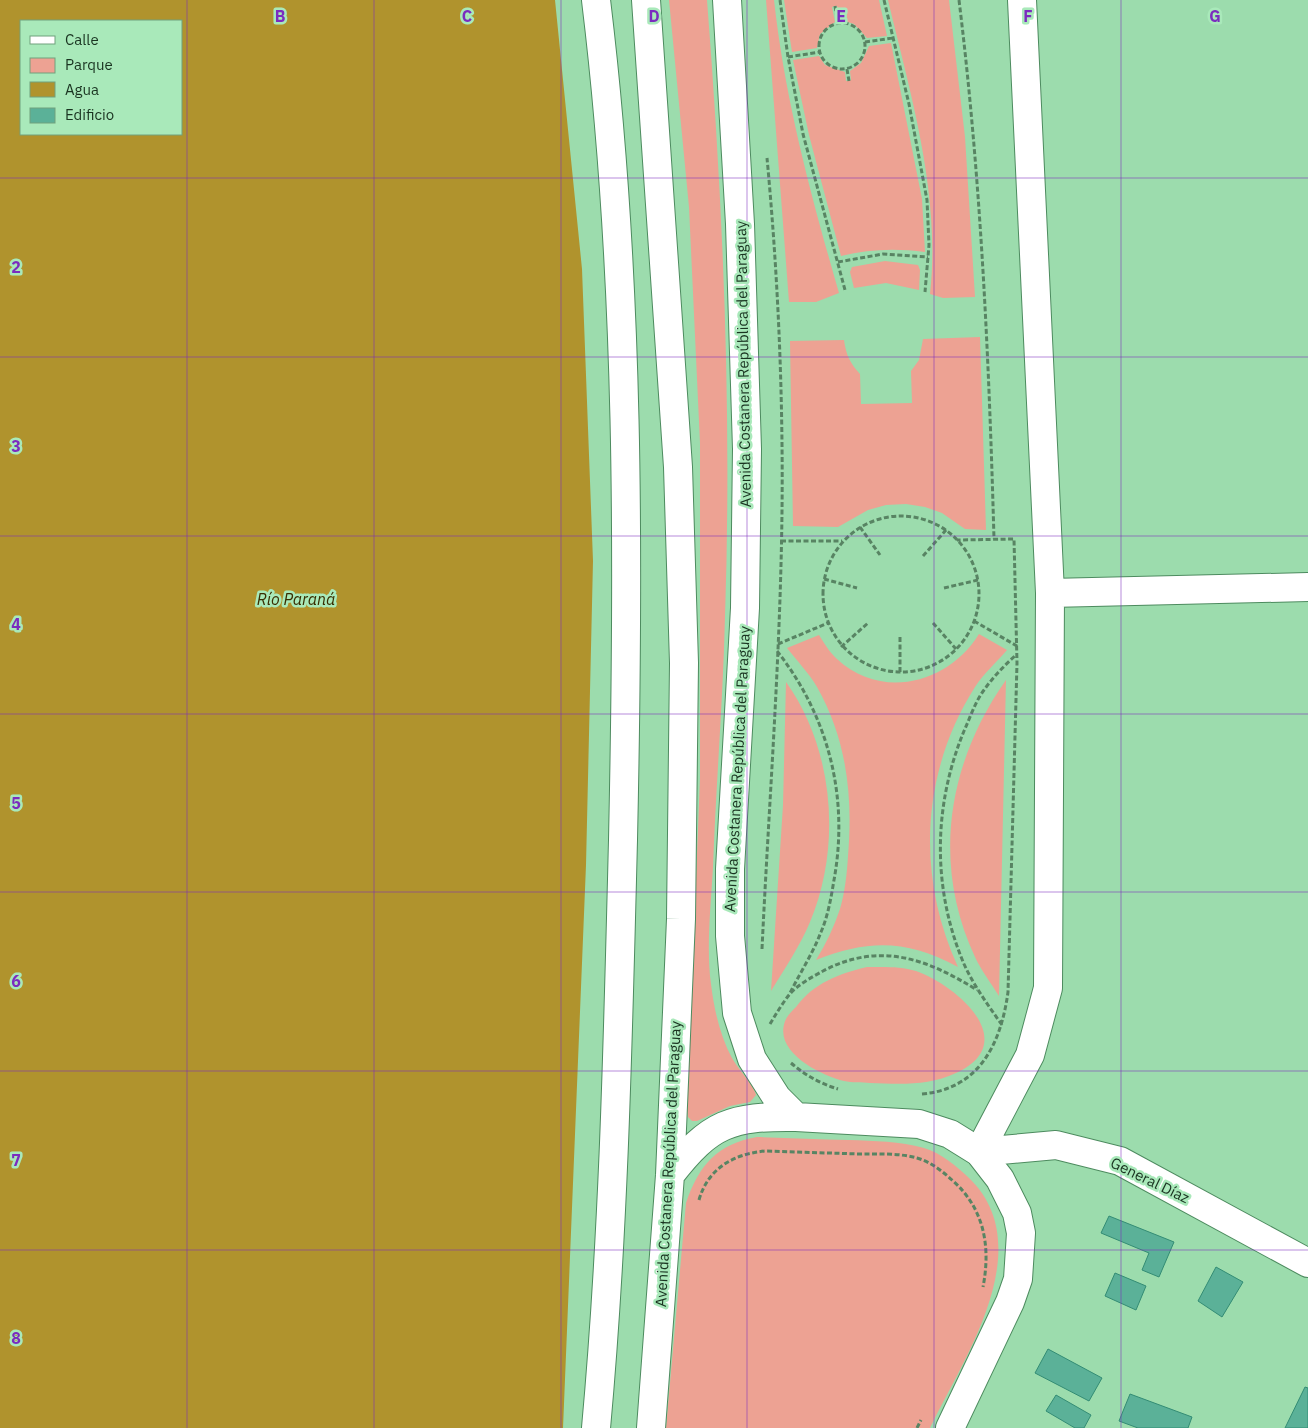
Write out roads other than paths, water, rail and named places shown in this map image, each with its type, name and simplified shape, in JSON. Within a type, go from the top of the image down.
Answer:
[{"type":"street","points":[[596,0],[602,48],[619,276],[628,533],[628,633],[613,1185],[607,1307],[596,1428]]},
{"type":"street","name":"Avenida Costanera República del Paraguay","points":[[646,0],[678,467],[684,663],[681,919],[670,1175],[652,1428]]},
{"type":"street","name":"Avenida Costanera República del Paraguay","points":[[727,0],[740,224],[748,449],[745,608],[730,869],[730,936],[737,1013],[752,1059],[778,1098],[796,1117]]},
{"type":"street","points":[[979,1152],[1030,1055],[1048,988],[1050,593],[1022,0]]},
{"type":"street","points":[[1050,593],[1308,587]]},
{"type":"street","points":[[670,1175],[690,1149],[706,1135],[730,1122],[758,1117],[796,1117],[919,1124],[950,1134],[979,1152],[1000,1180],[1017,1213],[1021,1233],[1018,1279],[1010,1302],[950,1428]]},
{"type":"street","name":"General Díaz","points":[[979,1152],[1056,1145],[1120,1161],[1308,1263]]},
{"type":"water","name":"Río Paraná","points":[[0,0],[555,0],[582,269],[593,561],[586,865],[563,1428],[0,1428]]}]
